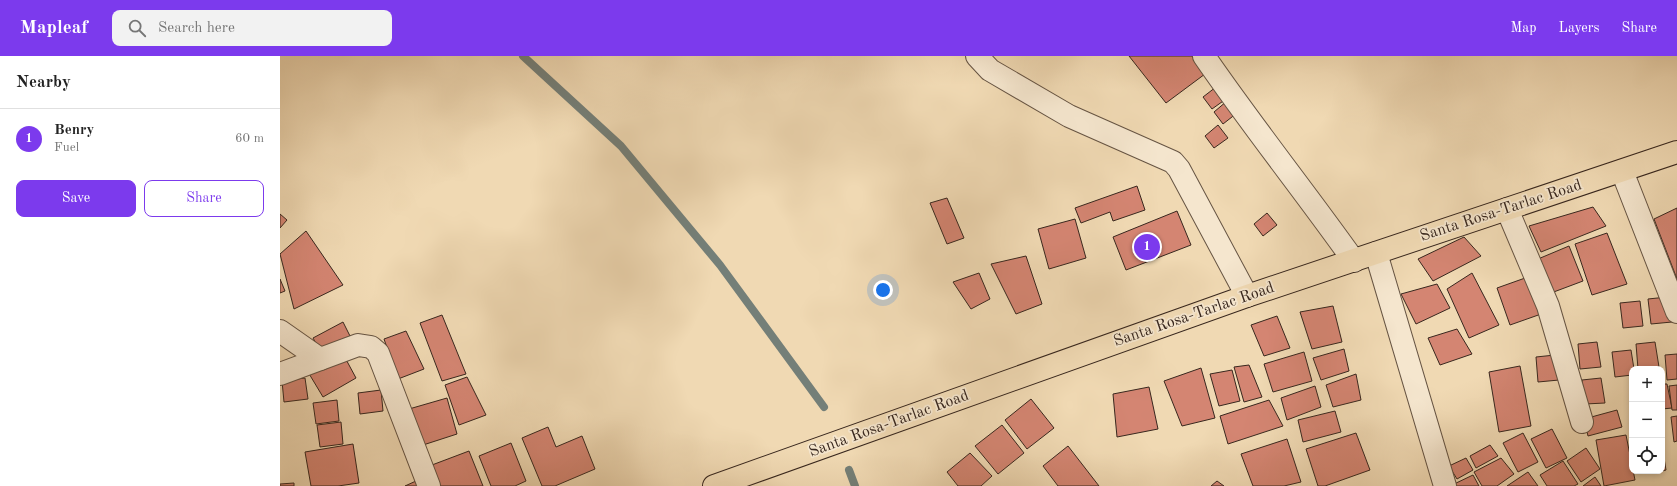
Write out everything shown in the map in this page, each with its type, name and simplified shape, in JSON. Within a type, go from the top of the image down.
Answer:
[{"type":"highway","name":"Santa Rosa-Tarlac Road","points":[[714,486],[1246,296],[1677,152]]},
{"type":"street","points":[[977,56],[990,70],[1069,116],[1172,162],[1179,169],[1246,296]]},
{"type":"street","points":[[1204,56],[1257,131],[1311,200],[1354,261]]},
{"type":"street","points":[[1622,171],[1677,312]]},
{"type":"street","points":[[1507,209],[1548,306],[1582,422]]},
{"type":"street","points":[[1376,253],[1445,486]]},
{"type":"street","points":[[280,331],[320,358]]},
{"type":"street","points":[[280,374],[358,345],[371,347],[378,353],[428,486]]},
{"type":"building","points":[[1129,56],[1192,56],[1205,74],[1166,103]]},
{"type":"building","points":[[1216,87],[1226,99],[1212,109],[1203,97]]},
{"type":"building","points":[[1227,101],[1237,113],[1223,124],[1214,112]]},
{"type":"building","points":[[1218,125],[1228,138],[1214,148],[1205,136]]},
{"type":"building","points":[[1137,186],[1145,210],[1113,221],[1110,212],[1081,223],[1075,208]]},
{"type":"building","points":[[947,198],[964,238],[947,244],[930,203]]},
{"type":"building","points":[[1593,207],[1606,226],[1541,252],[1529,226]]},
{"type":"building","points":[[1677,208],[1677,279],[1654,219]]},
{"type":"building","points":[[1177,211],[1191,245],[1126,270],[1113,237]]},
{"type":"building","points":[[1267,213],[1277,225],[1263,236],[1254,224]]},
{"type":"building","points":[[280,214],[287,220],[280,228]]},
{"type":"building","points":[[1075,219],[1086,258],[1049,269],[1038,229]]},
{"type":"building","points":[[306,231],[343,285],[294,309],[280,254]]},
{"type":"building","points":[[1607,233],[1627,284],[1592,295],[1575,244]]},
{"type":"building","points":[[1464,237],[1481,256],[1433,281],[1418,259]]},
{"type":"building","points":[[1569,246],[1583,281],[1551,293],[1538,259]]},
{"type":"building","points":[[1026,256],[1042,304],[1016,314],[991,264]]},
{"type":"building","points":[[979,273],[990,299],[971,309],[953,282]]},
{"type":"building","points":[[1472,273],[1499,325],[1469,338],[1447,289]]},
{"type":"building","points":[[1528,277],[1544,313],[1510,325],[1497,288]]},
{"type":"building","points":[[280,279],[285,291],[280,293]]},
{"type":"building","points":[[1437,284],[1450,308],[1416,324],[1401,294]]},
{"type":"building","points":[[1667,297],[1672,322],[1651,324],[1648,299]]},
{"type":"building","points":[[1640,301],[1643,326],[1623,328],[1620,303]]},
{"type":"building","points":[[1333,306],[1342,342],[1312,349],[1300,312]]},
{"type":"building","points":[[442,315],[466,374],[442,381],[420,323]]},
{"type":"building","points":[[1277,316],[1290,348],[1264,356],[1251,325]]},
{"type":"building","points":[[343,322],[352,340],[323,356],[313,338]]},
{"type":"building","points":[[1457,329],[1472,354],[1440,365],[1428,338]]},
{"type":"building","points":[[406,331],[424,369],[398,379],[384,339]]},
{"type":"building","points":[[1597,342],[1601,367],[1580,369],[1578,344]]},
{"type":"building","points":[[1655,342],[1659,366],[1638,366],[1636,344]]},
{"type":"building","points":[[1344,349],[1349,371],[1321,380],[1313,358]]},
{"type":"building","points":[[1631,350],[1634,366],[1629,366],[1629,375],[1615,377],[1612,352]]},
{"type":"building","points":[[342,352],[356,378],[323,397],[308,372]]},
{"type":"building","points":[[1304,352],[1312,381],[1273,392],[1264,364]]},
{"type":"building","points":[[1677,354],[1677,379],[1667,380],[1665,355]]},
{"type":"building","points":[[1555,355],[1559,380],[1538,382],[1536,357]]},
{"type":"building","points":[[1249,365],[1262,397],[1244,402],[1234,367]]},
{"type":"building","points":[[1520,366],[1531,426],[1499,432],[1489,372]]},
{"type":"building","points":[[1201,368],[1215,418],[1182,426],[1164,381]]},
{"type":"building","points":[[1232,370],[1240,401],[1219,406],[1210,374]]},
{"type":"building","points":[[1356,374],[1361,400],[1333,407],[1326,385]]},
{"type":"building","points":[[467,377],[486,415],[459,425],[445,385]]},
{"type":"building","points":[[305,378],[308,399],[284,402],[282,381]]},
{"type":"building","points":[[1601,378],[1605,403],[1585,404],[1582,380]]},
{"type":"building","points":[[1665,384],[1667,384],[1672,408],[1665,409]]},
{"type":"building","points":[[1677,385],[1677,410],[1672,410],[1669,386]]},
{"type":"building","points":[[1315,386],[1321,407],[1287,420],[1281,398]]},
{"type":"building","points":[[1149,387],[1158,429],[1117,437],[1113,394]]},
{"type":"building","points":[[381,390],[383,411],[360,414],[358,393]]},
{"type":"building","points":[[447,398],[457,434],[420,446],[409,409]]},
{"type":"building","points":[[1031,399],[1054,428],[1027,449],[1005,420]]},
{"type":"building","points":[[337,400],[339,421],[316,424],[313,403]]},
{"type":"building","points":[[1269,400],[1283,426],[1228,444],[1220,416]]},
{"type":"building","points":[[1617,410],[1622,427],[1588,436],[1584,419]]},
{"type":"building","points":[[1335,411],[1341,432],[1303,442],[1298,420]]},
{"type":"building","points":[[1677,416],[1677,441],[1674,442],[1671,417]]},
{"type":"building","points":[[341,422],[343,444],[320,447],[317,425]]},
{"type":"building","points":[[1002,425],[1024,453],[998,474],[975,446]]},
{"type":"building","points":[[548,427],[556,447],[582,436],[595,469],[555,486],[542,486],[522,438]]},
{"type":"building","points":[[1552,429],[1567,458],[1546,468],[1531,439]]},
{"type":"building","points":[[1356,433],[1370,470],[1325,486],[1318,486],[1306,449]]},
{"type":"building","points":[[1523,433],[1538,462],[1518,472],[1503,443]]},
{"type":"building","points":[[1626,435],[1629,450],[1629,474],[1634,474],[1635,480],[1604,486],[1596,440]]},
{"type":"building","points":[[1287,439],[1301,482],[1284,486],[1253,486],[1241,454]]},
{"type":"building","points":[[511,443],[526,481],[515,486],[491,486],[479,456]]},
{"type":"building","points":[[353,444],[359,483],[338,486],[311,486],[305,452]]},
{"type":"building","points":[[1490,445],[1498,456],[1476,468],[1470,456]]},
{"type":"building","points":[[1068,446],[1099,486],[1058,486],[1043,466]]},
{"type":"building","points":[[1586,448],[1600,469],[1581,482],[1567,461]]},
{"type":"building","points":[[469,451],[483,486],[431,486],[424,468]]},
{"type":"building","points":[[970,453],[992,476],[981,486],[958,486],[947,472]]},
{"type":"building","points":[[1466,458],[1473,470],[1457,479],[1449,466]]},
{"type":"building","points":[[1501,458],[1514,474],[1497,486],[1482,486],[1474,472]]},
{"type":"building","points":[[1563,461],[1578,484],[1574,486],[1547,486],[1540,475]]},
{"type":"building","points":[[1528,472],[1538,486],[1507,486]]},
{"type":"building","points":[[1473,475],[1479,486],[1452,486],[1452,485]]},
{"type":"building","points":[[1595,477],[1601,486],[1583,486]]},
{"type":"building","points":[[416,481],[418,486],[405,486]]},
{"type":"building","points":[[1217,481],[1224,486],[1211,486]]},
{"type":"building","points":[[294,483],[294,486],[280,486],[280,484]]},
{"type":"waterway","points":[[523,56],[621,146],[720,265],[824,407]]},
{"type":"waterway","points":[[849,470],[855,486]]},
{"type":"place","name":"Benry","points":[[1147,247]]}]
